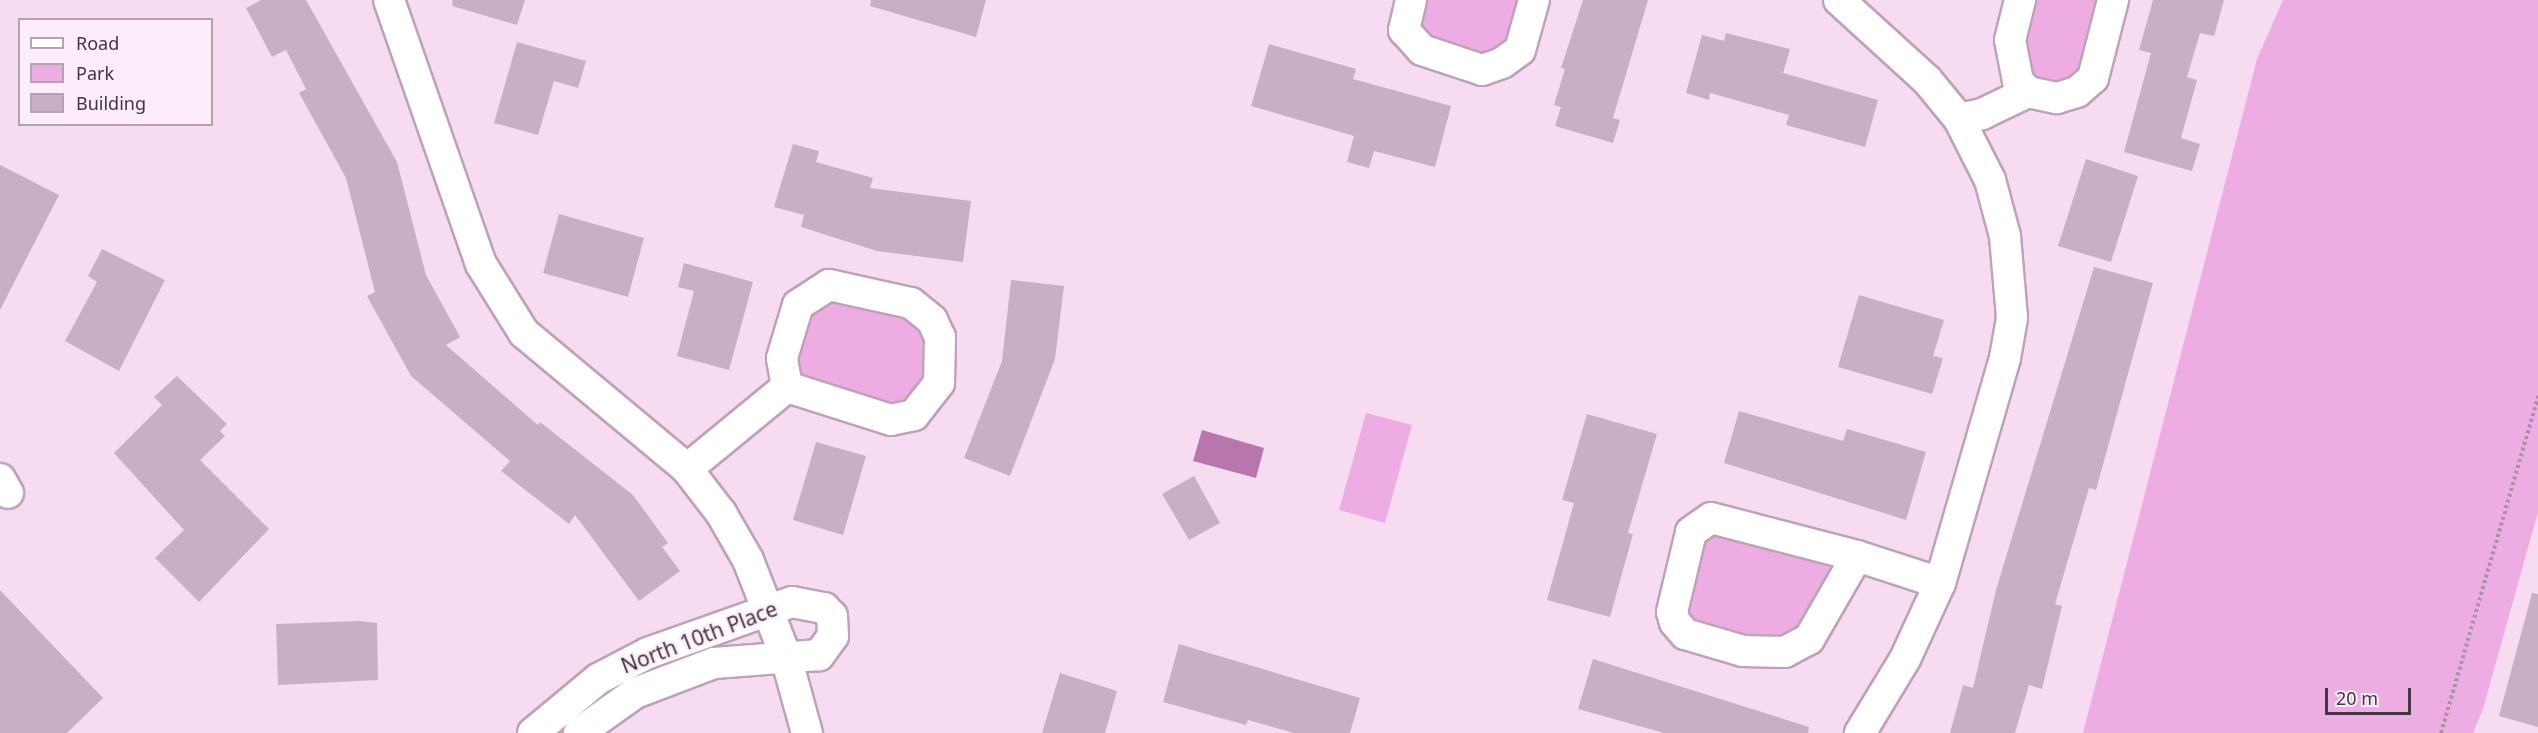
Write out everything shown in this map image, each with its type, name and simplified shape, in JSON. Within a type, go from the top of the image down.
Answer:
[{"type":"street","points":[[389,0],[487,274],[524,333],[687,470],[721,513],[748,560],[765,609],[786,657],[807,733]]},
{"type":"street","points":[[1411,0],[1404,30],[1422,50],[1482,70],[1502,63],[1520,50],[1534,0]]},
{"type":"street","points":[[1839,0],[1927,80],[1959,119],[1993,192],[2005,236],[2012,318],[2005,358],[1940,583],[1905,659],[1860,733]]},
{"type":"street","points":[[2020,0],[2010,40],[2011,62],[2018,81],[2028,92],[2056,98],[2077,92],[2093,78],[2113,0]]},
{"type":"street","points":[[1959,119],[1982,114],[2028,92]]},
{"type":"street","points":[[829,285],[911,303],[932,320],[940,336],[939,383],[914,415],[891,420],[832,404],[788,387],[782,358],[798,304],[829,285]]},
{"type":"street","points":[[687,470],[788,387]]},
{"type":"street","points":[[1857,556],[1809,639],[1785,652],[1743,651],[1685,634],[1675,622],[1672,612],[1691,532],[1710,518],[1857,556],[1940,583]]},
{"type":"street","name":"North 10th Place","points":[[539,727],[572,698],[598,680],[648,653],[765,609],[792,602],[824,608],[832,616],[833,636],[826,649],[819,655],[714,663],[658,682],[583,730]]},
{"type":"path","points":[[2441,733],[2538,396]]},
{"type":"green space","points":[[1411,0],[1534,0],[1502,63],[1422,50]]},
{"type":"green space","points":[[2020,0],[2113,0],[2093,78],[2028,92]]},
{"type":"green space","points":[[2283,0],[2538,0],[2538,512],[2483,709],[2473,733],[2083,733],[2257,59]]},
{"type":"green space","points":[[813,292],[911,303],[940,337],[914,415],[803,395],[788,331]]},
{"type":"green space","points":[[1366,413],[1412,425],[1385,523],[1339,510]]},
{"type":"green space","points":[[1711,518],[1857,556],[1809,639],[1685,634],[1691,532]]},
{"type":"shaded area","points":[[1202,430],[1264,448],[1256,478],[1193,461]]},
{"type":"building","points":[[261,0],[306,0],[397,162],[426,275],[460,337],[446,345],[538,425],[540,422],[633,495],[668,543],[662,547],[680,571],[639,601],[575,515],[569,524],[501,471],[510,461],[411,376],[367,296],[375,292],[346,178],[299,93],[306,89],[286,50],[272,57],[246,8]]},
{"type":"building","points":[[453,0],[525,0],[517,25],[452,6]]},
{"type":"building","points":[[871,0],[986,0],[976,37],[870,6]]},
{"type":"building","points":[[1583,0],[1648,0],[1613,118],[1620,120],[1613,143],[1555,126],[1561,107],[1554,105],[1565,69],[1561,68]]},
{"type":"building","points":[[2153,0],[2224,0],[2214,36],[2200,33],[2187,77],[2197,80],[2181,138],[2200,144],[2192,171],[2124,152],[2151,53],[2139,50]]},
{"type":"building","points":[[1726,33],[1790,49],[1783,73],[1878,100],[1865,147],[1786,125],[1789,115],[1710,93],[1709,100],[1686,93],[1702,35],[1724,41]]},
{"type":"building","points":[[517,42],[586,61],[578,88],[554,81],[538,135],[494,123]]},
{"type":"building","points":[[1269,44],[1356,69],[1353,79],[1451,106],[1435,167],[1374,151],[1369,168],[1347,162],[1354,136],[1251,106]]},
{"type":"building","points":[[793,144],[819,151],[816,162],[873,178],[870,188],[971,201],[963,262],[877,251],[801,227],[804,215],[774,207]]},
{"type":"building","points":[[2086,159],[2138,176],[2111,262],[2058,246]]},
{"type":"building","points":[[0,165],[59,195],[0,310]]},
{"type":"building","points":[[559,214],[644,238],[628,297],[543,273]]},
{"type":"building","points":[[102,249],[165,280],[119,371],[65,341],[97,282],[88,276]]},
{"type":"building","points":[[684,263],[753,282],[729,370],[677,356],[694,291],[678,287]]},
{"type":"building","points":[[2094,267],[2153,283],[2096,490],[2089,488],[2055,604],[2062,606],[2042,689],[2029,685],[2015,733],[1950,733],[1963,685],[1973,688],[1996,590]]},
{"type":"building","points":[[1011,280],[1064,286],[1055,359],[1010,476],[964,458],[1002,361]]},
{"type":"building","points":[[1859,295],[1944,320],[1933,356],[1943,358],[1932,394],[1838,367]]},
{"type":"building","points":[[177,376],[227,424],[220,431],[225,436],[200,460],[269,529],[199,602],[155,558],[184,530],[114,453],[162,405],[154,397]]},
{"type":"building","points":[[1739,411],[1843,441],[1847,429],[1926,452],[1906,520],[1724,463]]},
{"type":"building","points":[[1587,414],[1657,434],[1628,533],[1633,534],[1610,617],[1547,600],[1574,503],[1562,500]]},
{"type":"building","points":[[816,442],[866,456],[843,535],[793,520]]},
{"type":"building","points":[[1194,476],[1220,523],[1189,540],[1162,494]]},
{"type":"building","points":[[0,590],[103,698],[67,733],[0,733]]},
{"type":"building","points":[[2532,593],[2538,594],[2538,727],[2499,716]]},
{"type":"building","points":[[359,621],[377,623],[378,680],[278,685],[276,624]]},
{"type":"building","points":[[1179,644],[1360,698],[1350,733],[1294,733],[1248,720],[1246,725],[1163,702]]},
{"type":"building","points":[[1593,659],[1809,727],[1808,733],[1664,733],[1578,709]]},
{"type":"building","points":[[1060,673],[1117,691],[1105,733],[1042,733]]}]
